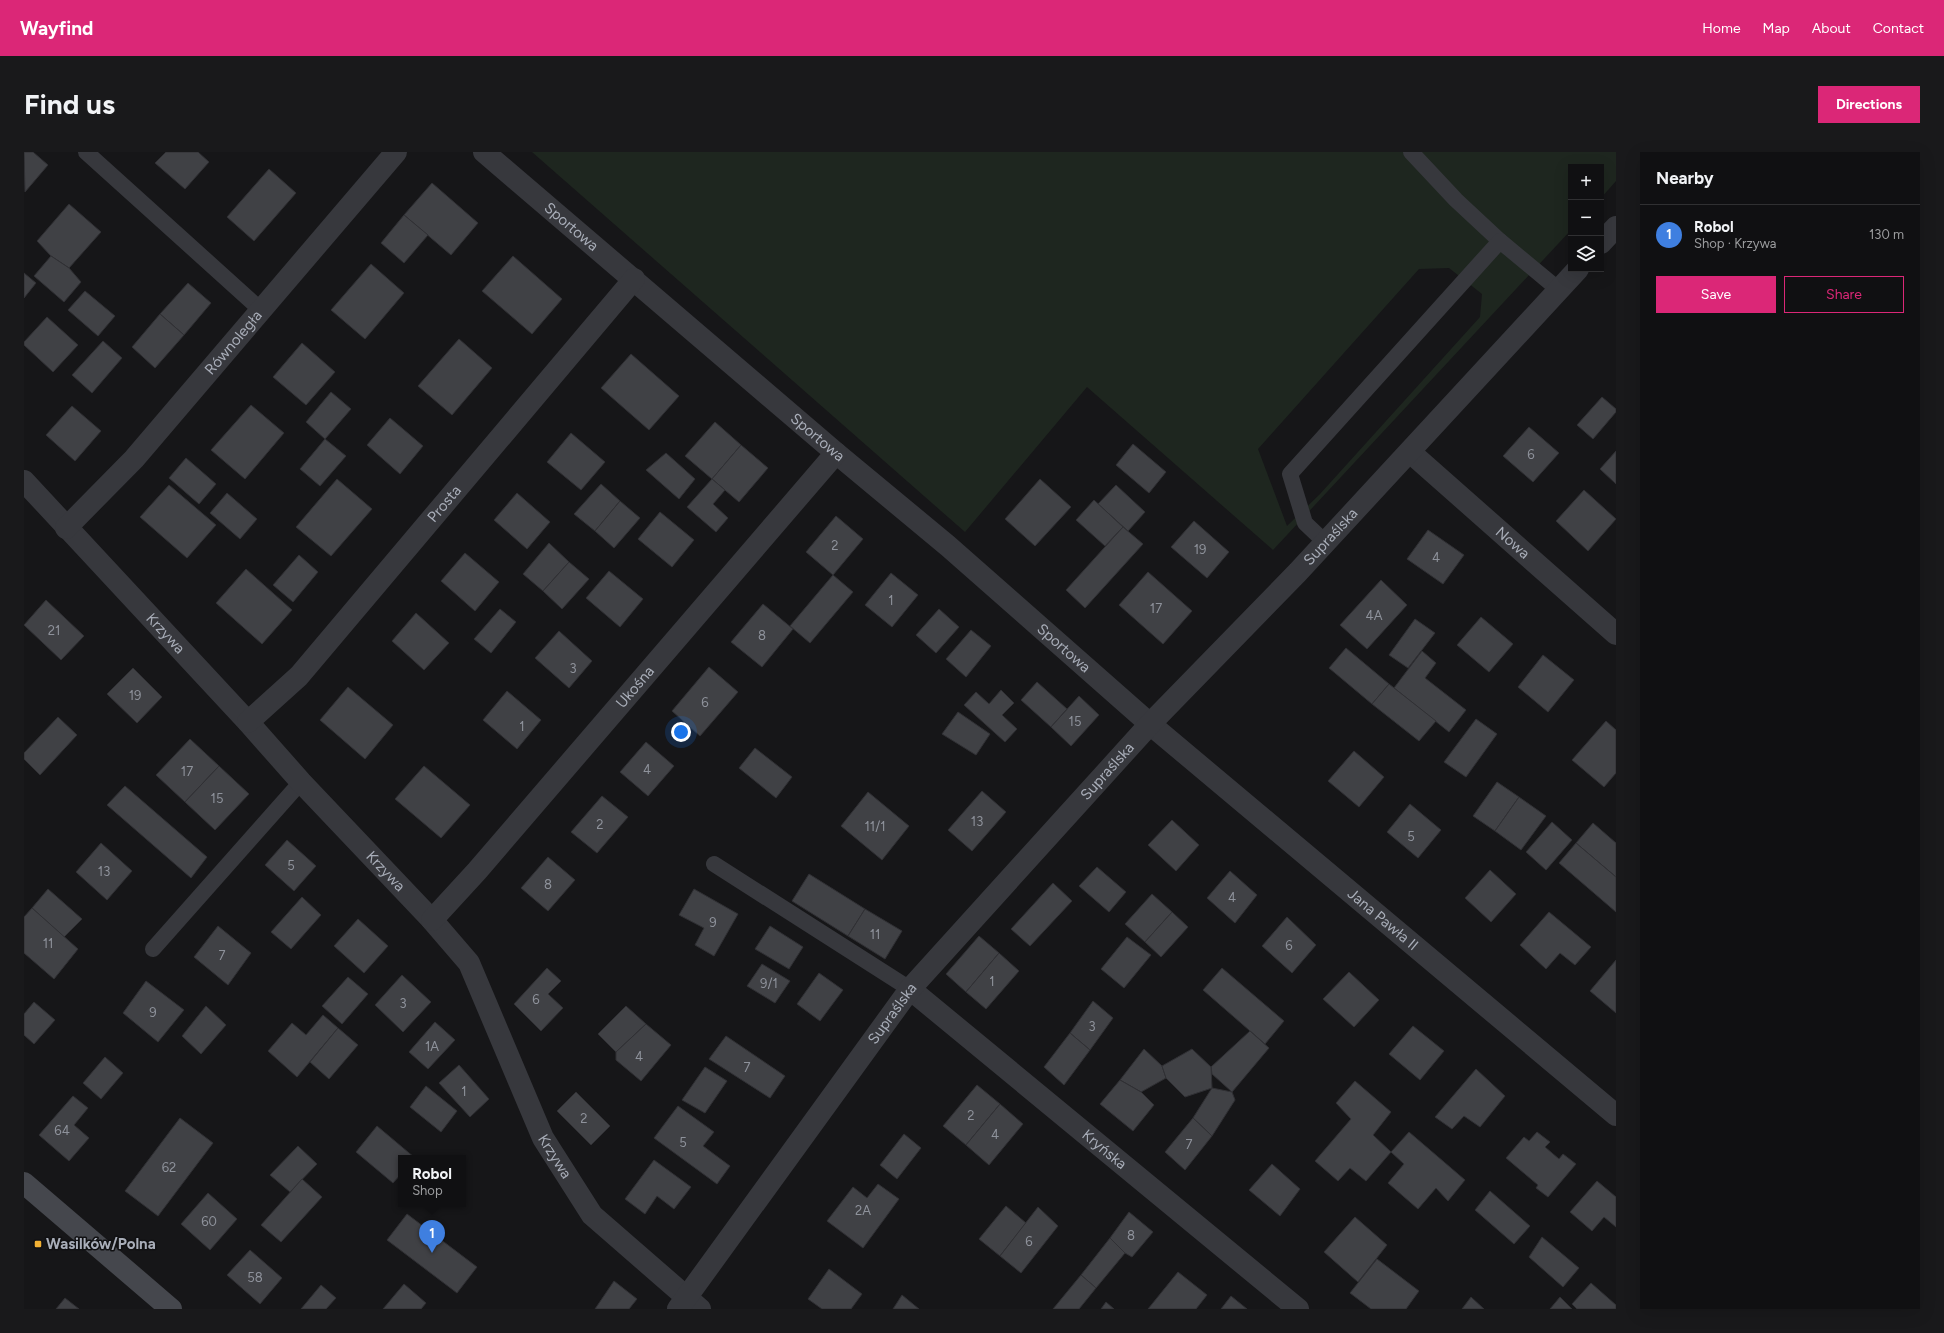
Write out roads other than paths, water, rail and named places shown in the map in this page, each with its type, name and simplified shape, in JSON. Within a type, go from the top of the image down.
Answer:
[{"type":"main road","points":[[24,1183],[171,1309]]},
{"type":"street","name":"Równoległa","points":[[66,528],[134,459],[396,152]]},
{"type":"street","name":"Sportowa","points":[[484,152],[836,453],[948,546],[1150,724]]},
{"type":"street","points":[[1604,240],[1616,227]]},
{"type":"street","name":"Supraślska","points":[[688,1305],[910,989],[1150,724],[1326,543],[1575,272]]},
{"type":"street","name":"Prosta","points":[[248,722],[299,676],[634,279]]},
{"type":"street","name":"Nowa","points":[[1410,452],[1616,634]]},
{"type":"street","name":"Ukośna","points":[[432,920],[477,872],[836,453]]},
{"type":"street","name":"Krzywa","points":[[24,482],[248,722],[301,782],[432,920],[469,963],[543,1138],[592,1215],[688,1305]]},
{"type":"street","name":"Jana Pawła II","points":[[1150,724],[1616,1114]]},
{"type":"street","name":"Kryńska","points":[[910,989],[1298,1309]]},
{"type":"lane","points":[[86,152],[261,310]]},
{"type":"lane","points":[[1411,152],[1456,200],[1500,241],[1559,290]]},
{"type":"lane","points":[[1326,543],[1305,523],[1290,474],[1500,241]]},
{"type":"lane","points":[[153,949],[301,782]]},
{"type":"lane","points":[[714,864],[910,989]]},
{"type":"place","name":"Wasilków/Polna","points":[[38,1244]]},
{"type":"place","name":"Robol","points":[[432,1253]]}]
